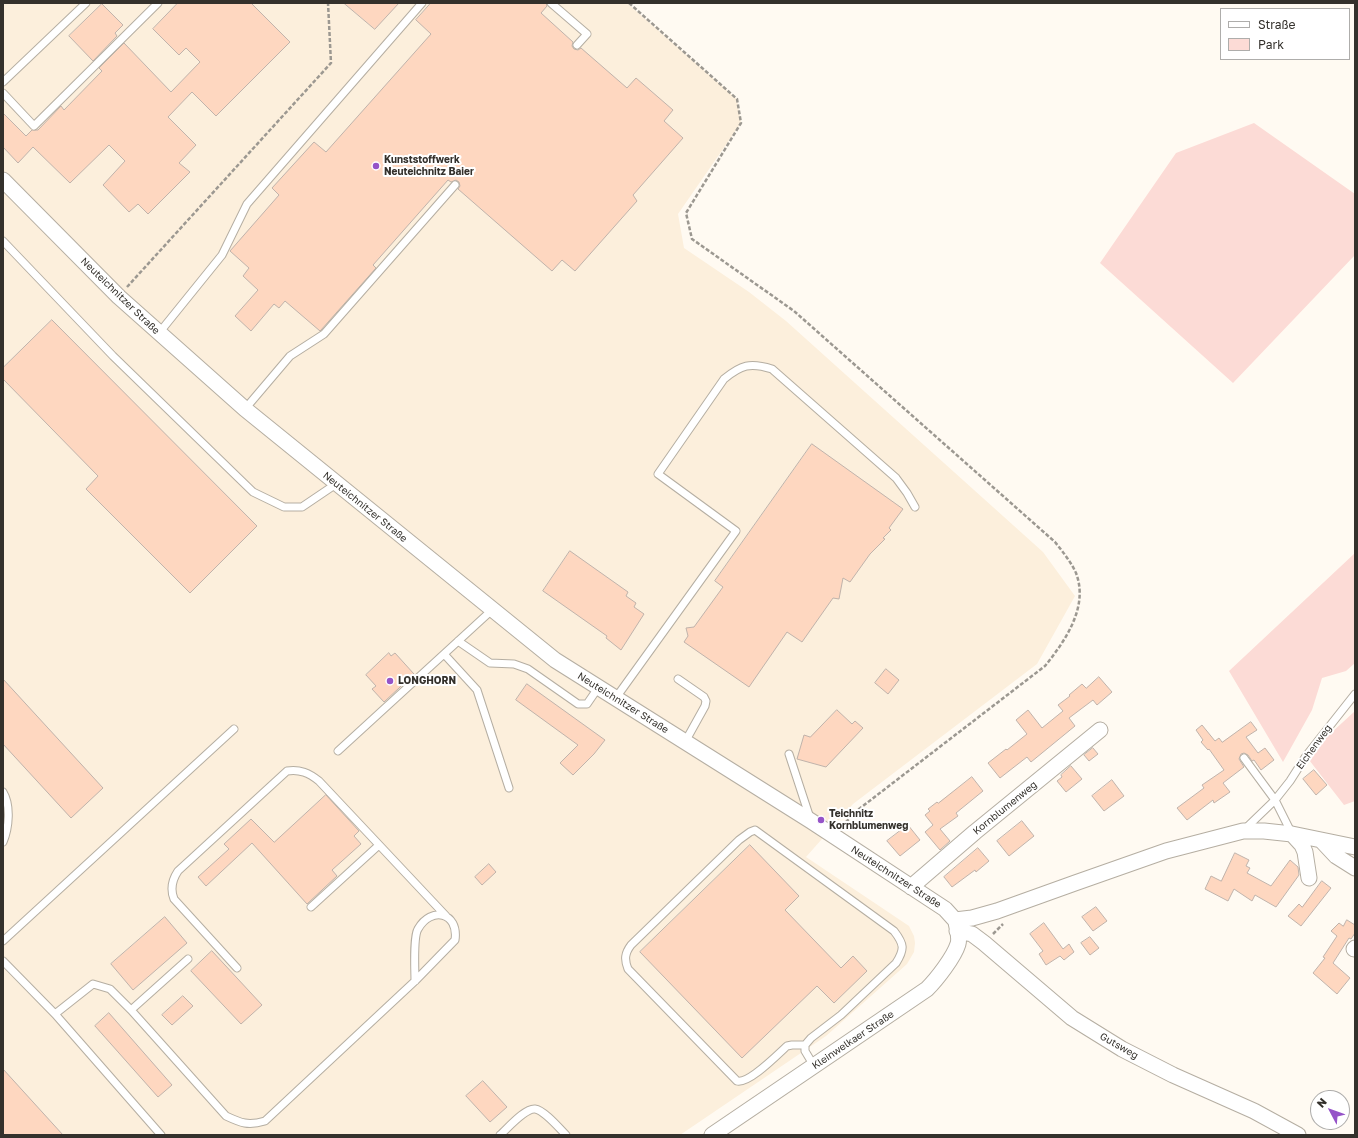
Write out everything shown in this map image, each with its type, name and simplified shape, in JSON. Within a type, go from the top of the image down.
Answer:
[{"type":"street","name":"Neuteichnitzer Straße","points":[[3,180],[122,289],[159,333],[245,409],[555,660],[811,821],[945,909],[956,925]]},
{"type":"street","name":"Kornblumenweg","points":[[911,887],[975,832],[1100,730]]},
{"type":"street","points":[[956,925],[972,918],[997,911],[1166,851],[1243,830],[1292,834],[1355,847]]},
{"type":"street","points":[[1292,834],[1302,844],[1305,852],[1309,878]]},
{"type":"street","points":[[1321,840],[1336,856],[1355,868]]},
{"type":"street","name":"Kleinwelkaer Straße","points":[[712,1135],[927,989],[937,979],[958,943],[956,925]]},
{"type":"street","name":"Gutsweg","points":[[956,925],[984,943],[1072,1018],[1122,1049],[1254,1111],[1298,1135]]},
{"type":"lane","points":[[3,82],[86,3]]},
{"type":"lane","points":[[3,93],[34,126],[158,3]]},
{"type":"lane","points":[[159,333],[222,255],[247,204],[422,3]]},
{"type":"lane","points":[[551,3],[587,34],[577,45]]},
{"type":"lane","points":[[245,409],[290,356],[324,334],[455,185]]},
{"type":"lane","points":[[3,241],[113,356],[252,492],[284,507],[302,508],[336,484]]},
{"type":"lane","points":[[615,699],[736,531],[658,474],[724,379],[736,370],[748,366],[759,365],[772,369],[896,478],[915,507]]},
{"type":"lane","points":[[338,751],[492,610]]},
{"type":"lane","points":[[458,641],[490,663],[514,664],[528,669],[578,704],[587,704],[598,688]]},
{"type":"lane","points":[[444,654],[477,690],[508,788]]},
{"type":"lane","points":[[678,679],[704,697],[706,701],[705,706],[685,742]]},
{"type":"lane","name":"Eichenweg","points":[[1243,830],[1275,800],[1290,781],[1306,756],[1355,694]]},
{"type":"lane","points":[[3,941],[234,729]]},
{"type":"lane","points":[[789,754],[811,821]]},
{"type":"lane","points":[[1244,758],[1275,800],[1292,834]]},
{"type":"lane","points":[[55,1014],[94,984],[110,989],[132,1010],[226,1116],[240,1123],[254,1124],[265,1121],[415,981],[455,940],[456,932],[454,924],[319,781],[304,772],[294,770],[287,771],[281,774],[178,871],[172,884],[171,892],[174,899],[237,968]]},
{"type":"lane","points":[[3,792],[8,819],[3,842]]},
{"type":"lane","points":[[805,1045],[787,1046],[750,1078],[741,1082],[737,1081],[628,968],[625,962],[625,955],[631,945],[739,840],[755,830],[894,932],[902,941],[902,954],[896,963],[841,1015],[811,1038],[805,1045],[805,1051],[814,1066]]},
{"type":"lane","points":[[311,907],[379,845]]},
{"type":"lane","points":[[415,981],[415,944],[417,930],[425,920],[436,914],[446,916]]},
{"type":"lane","points":[[132,1010],[188,959]]},
{"type":"lane","points":[[3,960],[55,1014],[161,1135]]},
{"type":"lane","points":[[500,1135],[526,1111],[535,1109],[544,1114],[566,1135]]},
{"type":"path","points":[[122,289],[331,63],[328,3]]},
{"type":"path","points":[[629,3],[737,99],[741,122],[686,213],[692,240],[794,311],[1049,537],[1068,558],[1076,573],[1080,588],[1079,604],[1073,622],[1062,644],[1045,666],[859,809],[840,828],[846,832]]},
{"type":"shaded area","points":[[3,3],[627,3],[737,99],[741,123],[678,214],[684,248],[749,292],[786,321],[1043,552],[1075,596],[1037,664],[853,804],[806,857],[909,926],[914,936],[915,943],[914,952],[907,964],[826,1036],[680,1135],[3,1135]]},
{"type":"green space","points":[[1254,123],[1355,194],[1355,255],[1233,383],[1100,263],[1176,153]]},
{"type":"green space","points":[[1355,553],[1355,663],[1346,671],[1322,678],[1312,710],[1283,762],[1229,671]]},
{"type":"green space","points":[[1355,711],[1355,801],[1344,805],[1306,756]]},
{"type":"building","points":[[178,3],[251,3],[290,42],[216,116],[192,92],[168,117],[196,145],[179,163],[190,172],[148,214],[138,204],[129,212],[103,185],[125,161],[109,145],[70,183],[33,147],[18,163],[3,147],[3,113],[26,136],[32,130],[38,130],[61,106],[64,110],[102,71],[99,68],[124,43],[171,92],[200,62],[186,48],[179,55],[153,29]]},
{"type":"building","points":[[344,3],[399,3],[375,29]]},
{"type":"building","name":"Kunststoffwerk Neuteichnitz Baier","points":[[431,3],[546,3],[547,6],[541,13],[573,42],[572,46],[574,49],[578,50],[581,48],[627,88],[636,78],[673,110],[664,121],[683,138],[633,195],[637,201],[575,271],[562,260],[552,271],[458,189],[460,186],[459,182],[456,180],[451,182],[448,180],[373,265],[376,268],[320,331],[285,301],[279,308],[274,304],[251,331],[235,316],[258,290],[243,276],[249,268],[230,251],[279,195],[272,188],[314,142],[326,152],[431,34],[416,20]]},
{"type":"building","points":[[102,4],[123,25],[115,33],[117,36],[93,61],[69,36]]},
{"type":"building","points":[[52,320],[257,526],[190,593],[86,489],[98,476],[3,379],[3,368]]},
{"type":"building","points":[[812,444],[903,509],[889,528],[891,530],[883,538],[885,539],[870,554],[850,582],[843,578],[839,599],[833,598],[802,642],[787,632],[749,687],[684,642],[688,636],[686,628],[694,627],[723,587],[715,581]]},
{"type":"building","points":[[570,551],[628,592],[626,596],[636,603],[634,607],[644,614],[621,650],[606,638],[607,636],[543,591]]},
{"type":"building","name":"LONGHORN","points":[[389,653],[391,656],[395,653],[414,674],[384,702],[372,689],[376,686],[366,675]]},
{"type":"building","points":[[886,669],[899,680],[888,694],[875,683]]},
{"type":"building","points":[[1099,677],[1112,692],[1097,705],[1093,700],[1069,718],[1075,726],[1031,762],[1027,757],[1000,778],[988,763],[1027,734],[1016,720],[1028,710],[1042,728],[1063,711],[1058,705],[1070,696],[1069,695],[1082,684],[1086,688]]},
{"type":"building","points":[[3,679],[103,788],[71,818],[3,744]]},
{"type":"building","points":[[527,684],[605,740],[594,754],[573,775],[560,763],[578,745],[516,700]]},
{"type":"building","points":[[837,710],[852,724],[855,721],[863,728],[826,767],[797,759],[804,735],[810,737]]},
{"type":"building","points":[[1251,722],[1257,730],[1246,737],[1258,753],[1265,748],[1274,760],[1261,770],[1254,760],[1252,761],[1248,755],[1244,753],[1241,754],[1239,759],[1244,767],[1223,783],[1230,792],[1214,803],[1213,800],[1187,820],[1177,808],[1204,788],[1202,785],[1224,770],[1209,749],[1208,750],[1201,742],[1203,740],[1196,730],[1202,725],[1215,741],[1219,738],[1222,742]]},
{"type":"building","points":[[1093,748],[1098,754],[1089,761],[1084,755]]},
{"type":"building","points":[[1071,766],[1082,779],[1066,792],[1057,781]]},
{"type":"building","points":[[1314,770],[1327,785],[1316,795],[1303,779]]},
{"type":"building","points":[[972,777],[983,791],[956,813],[958,816],[940,829],[950,841],[940,850],[925,832],[933,825],[925,815],[930,811],[928,809]]},
{"type":"building","points":[[1112,780],[1124,796],[1104,811],[1092,796]]},
{"type":"building","points":[[326,795],[359,831],[354,836],[361,844],[332,870],[337,876],[307,904],[252,843],[206,886],[198,877],[229,849],[224,844],[251,819],[274,842]]},
{"type":"building","points":[[1022,821],[1034,836],[1009,856],[997,841]]},
{"type":"building","points":[[908,825],[920,840],[900,856],[887,841]]},
{"type":"building","points":[[750,845],[799,896],[785,910],[841,968],[853,956],[867,971],[834,1003],[817,986],[742,1058],[640,952]]},
{"type":"building","points":[[978,848],[989,861],[976,872],[975,870],[952,887],[944,877]]},
{"type":"building","points":[[1235,853],[1249,860],[1246,866],[1250,868],[1247,873],[1271,886],[1290,860],[1298,867],[1299,875],[1276,907],[1255,895],[1252,901],[1234,889],[1228,901],[1205,889],[1211,876],[1221,881]]},
{"type":"building","points":[[489,864],[496,872],[482,885],[475,877]]},
{"type":"building","points":[[1322,881],[1331,888],[1301,926],[1288,916],[1299,904],[1302,907]]},
{"type":"building","points":[[1096,907],[1107,921],[1093,931],[1082,917]]},
{"type":"building","points":[[165,917],[187,943],[133,990],[111,964]]},
{"type":"building","points":[[1347,920],[1355,925],[1355,933],[1351,939],[1349,938],[1333,963],[1350,978],[1337,994],[1313,973],[1325,958],[1323,957],[1337,936],[1331,931],[1339,923],[1343,926]]},
{"type":"building","points":[[1044,923],[1063,949],[1069,944],[1074,952],[1064,960],[1060,956],[1046,965],[1039,954],[1043,951],[1030,934]]},
{"type":"building","points":[[1090,937],[1099,948],[1090,955],[1081,943]]},
{"type":"building","points":[[212,951],[262,1005],[241,1024],[191,971]]},
{"type":"building","points":[[183,996],[193,1006],[172,1025],[162,1015]]},
{"type":"building","points":[[109,1013],[172,1085],[158,1097],[95,1026]]},
{"type":"building","points":[[3,1069],[63,1135],[3,1135]]},
{"type":"building","points":[[483,1081],[507,1107],[490,1122],[466,1096]]},
{"type":"place","name":"Kunststoffwerk Neuteichnitz Baier","points":[[376,166]]},
{"type":"place","name":"LONGHORN","points":[[390,681]]},
{"type":"place","name":"Teichnitz Kornblumenweg","points":[[821,820]]}]
